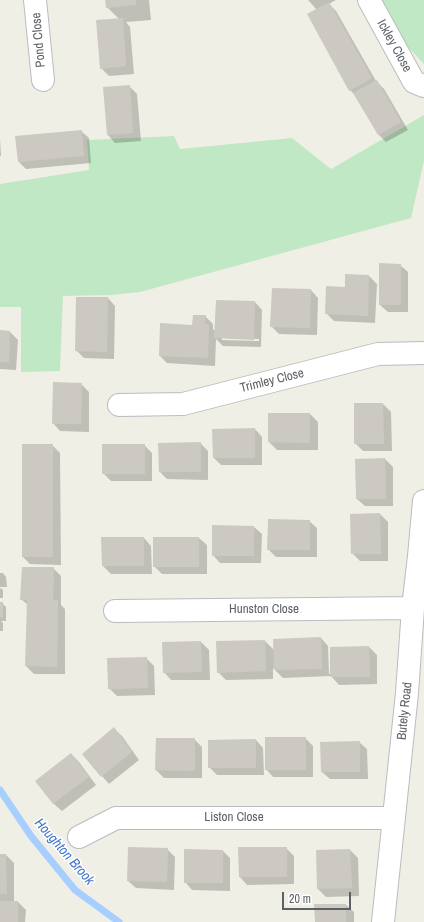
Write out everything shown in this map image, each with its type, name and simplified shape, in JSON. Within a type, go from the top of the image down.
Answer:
[{"type":"street","name":"Pond Close","points":[[35,0],[43,80]]},
{"type":"street","name":"Ickley Close","points":[[369,0],[414,82],[424,86]]},
{"type":"street","name":"Trimley Close","points":[[119,405],[183,404],[378,354],[424,353]]},
{"type":"street","name":"Butely Road","points":[[383,922],[394,818],[415,692],[413,608],[420,556],[424,501]]},
{"type":"street","name":"Hunston Close","points":[[115,611],[413,608]]},
{"type":"street","name":"Liston Close","points":[[79,838],[116,818],[394,818]]},
{"type":"green space","points":[[376,0],[424,0],[424,64],[394,32]]},
{"type":"green space","points":[[424,115],[424,161],[411,218],[140,292],[112,295],[63,296],[60,371],[21,372],[21,307],[0,307],[0,184],[89,170],[87,140],[174,136],[180,149],[292,138],[331,169]]},
{"type":"building","points":[[105,0],[136,0],[136,5],[106,8]]},
{"type":"building","points":[[329,2],[372,78],[349,91],[307,14]]},
{"type":"building","points":[[123,18],[126,66],[100,69],[96,20]]},
{"type":"building","points":[[377,80],[401,122],[378,135],[353,93]]},
{"type":"building","points":[[130,85],[133,133],[107,135],[103,87]]},
{"type":"building","points":[[82,130],[84,156],[18,162],[15,136]]},
{"type":"building","points":[[379,263],[401,264],[401,305],[379,305]]},
{"type":"building","points":[[345,274],[369,275],[368,316],[325,314],[326,286],[345,287]]},
{"type":"building","points":[[272,288],[311,289],[310,328],[270,327]]},
{"type":"building","points":[[76,297],[108,297],[107,352],[75,351]]},
{"type":"building","points":[[216,300],[255,301],[254,340],[214,338]]},
{"type":"building","points":[[193,315],[206,315],[205,324],[209,324],[208,358],[159,356],[160,323],[192,325]]},
{"type":"building","points":[[0,330],[10,331],[9,362],[0,362]]},
{"type":"building","points":[[53,382],[82,383],[81,424],[52,424]]},
{"type":"building","points":[[354,403],[383,403],[384,444],[354,444]]},
{"type":"building","points":[[268,413],[310,413],[310,443],[268,442]]},
{"type":"building","points":[[255,428],[255,458],[213,458],[212,429]]},
{"type":"building","points":[[201,442],[201,472],[159,472],[158,443]]},
{"type":"building","points":[[22,444],[53,444],[53,557],[22,557]]},
{"type":"building","points":[[102,444],[145,444],[145,474],[102,474]]},
{"type":"building","points":[[385,458],[386,499],[356,499],[355,459]]},
{"type":"building","points":[[380,513],[381,554],[351,554],[350,514]]},
{"type":"building","points":[[268,519],[310,520],[310,550],[267,550]]},
{"type":"building","points":[[212,525],[254,526],[254,556],[212,556]]},
{"type":"building","points":[[101,537],[144,537],[144,566],[102,566]]},
{"type":"building","points":[[153,537],[199,537],[199,567],[153,567]]},
{"type":"building","points":[[22,567],[54,567],[53,600],[58,600],[57,667],[25,666],[27,600],[20,600]]},
{"type":"building","points":[[0,602],[3,602],[3,617],[0,617]]},
{"type":"building","points":[[321,637],[322,669],[274,670],[273,639]]},
{"type":"building","points":[[265,640],[266,671],[217,673],[216,641]]},
{"type":"building","points":[[201,641],[202,672],[163,673],[162,642]]},
{"type":"building","points":[[369,646],[370,677],[330,677],[330,647]]},
{"type":"building","points":[[147,657],[148,688],[108,689],[107,658]]},
{"type":"building","points":[[114,727],[132,752],[101,777],[82,754]]},
{"type":"building","points":[[265,737],[306,737],[306,770],[265,770]]},
{"type":"building","points":[[156,738],[195,738],[195,771],[155,770]]},
{"type":"building","points":[[256,739],[256,768],[208,768],[208,740]]},
{"type":"building","points":[[360,741],[360,772],[321,772],[320,742]]},
{"type":"building","points":[[71,753],[89,777],[53,804],[35,781]]},
{"type":"building","points":[[128,847],[168,848],[167,882],[127,881]]},
{"type":"building","points":[[238,847],[287,847],[287,877],[239,877]]},
{"type":"building","points":[[184,849],[223,850],[223,883],[184,883]]},
{"type":"building","points":[[350,849],[352,888],[317,889],[316,850]]},
{"type":"building","points":[[0,854],[6,854],[7,894],[0,894]]},
{"type":"building","points":[[0,901],[18,901],[18,922],[0,922]]},
{"type":"building","points":[[314,904],[346,904],[346,922],[315,922]]},
{"type":"waterway","name":"Houghton Brook","points":[[0,790],[31,836],[75,890],[119,922]]}]
